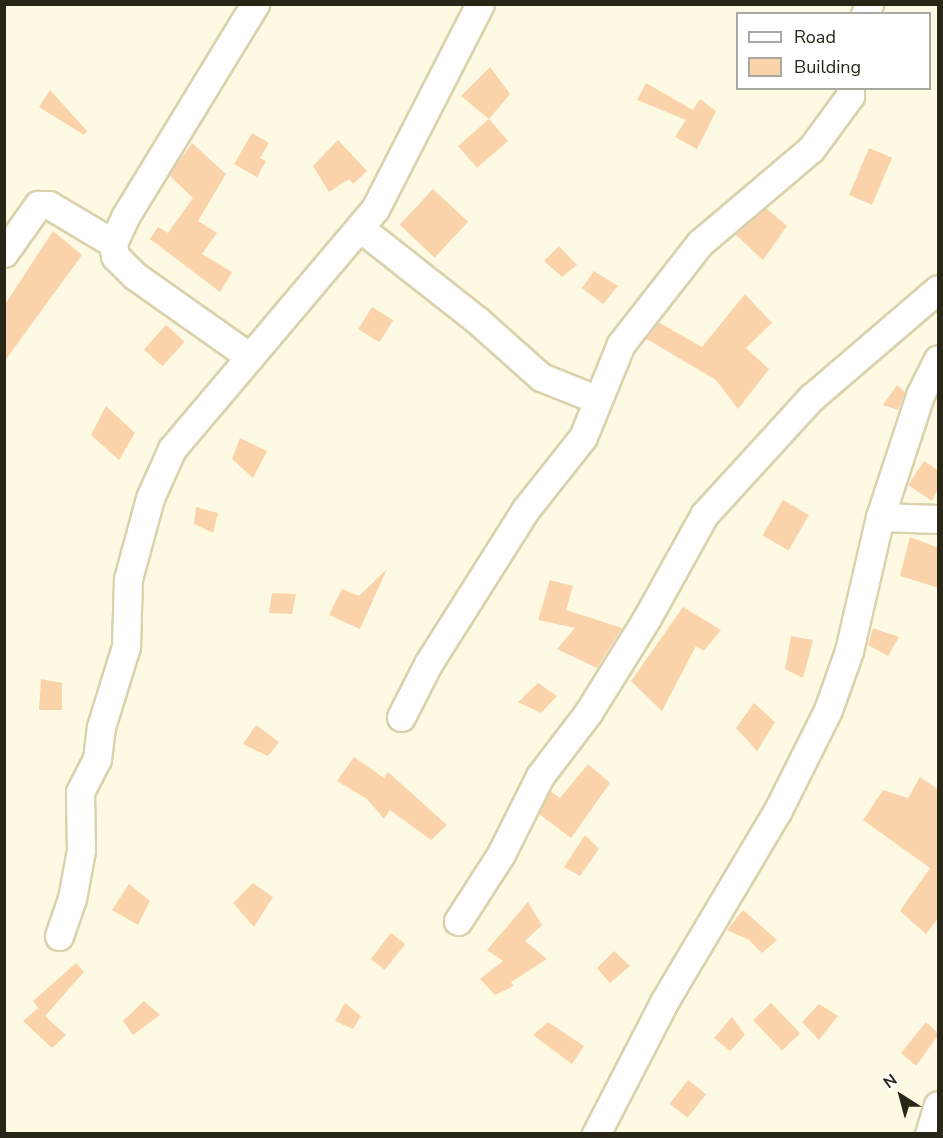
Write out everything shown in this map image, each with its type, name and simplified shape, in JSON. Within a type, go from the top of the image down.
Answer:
[{"type":"street","points":[[250,357],[135,276],[115,255],[113,243],[125,217],[255,4]]},
{"type":"street","points":[[59,936],[72,899],[81,850],[80,792],[97,759],[101,727],[126,646],[128,579],[150,498],[172,449],[360,228],[392,178],[415,126],[480,4]]},
{"type":"street","points":[[401,717],[428,664],[526,509],[583,437],[621,344],[700,243],[812,149],[850,96],[850,90]]},
{"type":"street","points":[[4,253],[38,205],[49,205],[113,243]]},
{"type":"street","points":[[360,228],[477,320],[541,378],[598,400]]},
{"type":"street","points":[[458,921],[501,854],[540,776],[588,713],[704,515],[811,398],[939,289]]},
{"type":"street","points":[[596,1134],[664,1002],[712,928],[777,812],[828,710],[849,651],[880,517],[920,394],[939,359]]},
{"type":"street","points":[[880,517],[939,519]]},
{"type":"street","points":[[929,1134],[939,1106]]},
{"type":"building","points":[[490,67],[510,94],[489,119],[461,96]]},
{"type":"building","points":[[646,83],[693,110],[700,99],[716,111],[697,149],[675,137],[686,120],[637,100]]},
{"type":"building","points":[[50,90],[87,131],[84,135],[39,107]]},
{"type":"building","points":[[489,119],[508,141],[477,168],[458,146]]},
{"type":"building","points":[[252,133],[269,143],[260,158],[266,161],[257,177],[234,164]]},
{"type":"building","points":[[338,140],[367,171],[353,184],[349,179],[329,192],[313,166]]},
{"type":"building","points":[[192,143],[226,174],[198,221],[217,233],[202,254],[232,272],[220,292],[150,239],[158,227],[168,233],[193,198],[169,175]]},
{"type":"building","points":[[869,148],[892,158],[872,205],[849,195]]},
{"type":"building","points":[[433,189],[468,222],[435,258],[400,225]]},
{"type":"building","points":[[766,208],[787,226],[763,260],[736,235]]},
{"type":"building","points":[[53,231],[82,255],[4,362],[4,306]]},
{"type":"building","points":[[559,246],[577,265],[562,277],[544,261]]},
{"type":"building","points":[[594,271],[618,286],[603,304],[582,288]]},
{"type":"building","points":[[745,294],[772,323],[746,348],[769,369],[738,409],[716,380],[645,338],[658,322],[702,347]]},
{"type":"building","points":[[372,307],[393,320],[379,342],[358,329]]},
{"type":"building","points":[[166,325],[185,342],[162,366],[144,350]]},
{"type":"building","points":[[897,385],[905,392],[898,410],[883,405]]},
{"type":"building","points":[[106,406],[135,433],[119,460],[91,435]]},
{"type":"building","points":[[240,438],[267,451],[253,478],[232,459]]},
{"type":"building","points":[[924,461],[939,471],[939,487],[932,501],[908,485]]},
{"type":"building","points":[[783,500],[809,515],[788,551],[762,536]]},
{"type":"building","points":[[196,507],[218,513],[213,533],[194,524]]},
{"type":"building","points":[[910,537],[939,548],[939,588],[900,576]]},
{"type":"building","points":[[387,569],[360,629],[329,615],[342,589],[359,596]]},
{"type":"building","points":[[550,580],[573,586],[566,610],[622,628],[597,668],[557,649],[575,628],[538,620]]},
{"type":"building","points":[[272,593],[296,594],[292,614],[269,613]]},
{"type":"building","points":[[683,607],[721,630],[704,651],[696,646],[662,711],[631,681]]},
{"type":"building","points":[[873,628],[899,637],[888,656],[868,645]]},
{"type":"building","points":[[791,636],[813,640],[803,678],[785,669]]},
{"type":"building","points":[[41,679],[62,683],[62,710],[39,710]]},
{"type":"building","points":[[538,683],[557,696],[541,713],[518,702]]},
{"type":"building","points":[[754,703],[775,722],[757,751],[736,728]]},
{"type":"building","points":[[256,725],[279,742],[268,756],[243,744]]},
{"type":"building","points":[[354,757],[384,778],[388,772],[447,825],[431,840],[390,810],[384,819],[367,799],[337,781]]},
{"type":"building","points":[[588,764],[610,783],[571,838],[539,814],[550,791],[560,798]]},
{"type":"building","points":[[920,777],[939,790],[939,917],[926,934],[900,911],[930,868],[863,820],[883,790],[908,798]]},
{"type":"building","points":[[585,835],[599,849],[580,876],[564,867]]},
{"type":"building","points":[[253,883],[273,897],[254,927],[233,903]]},
{"type":"building","points":[[129,884],[150,901],[138,925],[112,910]]},
{"type":"building","points":[[528,902],[542,925],[525,941],[547,959],[511,982],[514,986],[495,995],[480,979],[503,961],[487,950]]},
{"type":"building","points":[[743,910],[777,940],[762,953],[749,940],[727,930]]},
{"type":"building","points":[[391,933],[405,944],[385,970],[371,959]]},
{"type":"building","points":[[614,951],[630,966],[610,983],[597,968]]},
{"type":"building","points":[[76,963],[84,972],[45,1016],[66,1035],[52,1048],[23,1021],[38,1008],[40,1010],[33,1001]]},
{"type":"building","points":[[144,1001],[160,1015],[133,1035],[123,1021]]},
{"type":"building","points":[[345,1003],[361,1016],[353,1029],[335,1021]]},
{"type":"building","points":[[771,1003],[800,1033],[782,1051],[753,1020]]},
{"type":"building","points":[[819,1004],[838,1016],[819,1040],[802,1022]]},
{"type":"building","points":[[732,1017],[745,1035],[730,1051],[714,1038]]},
{"type":"building","points":[[548,1022],[584,1046],[572,1064],[533,1035]]},
{"type":"building","points":[[926,1022],[939,1034],[916,1066],[901,1053]]},
{"type":"building","points":[[688,1080],[706,1094],[688,1118],[670,1104]]}]
